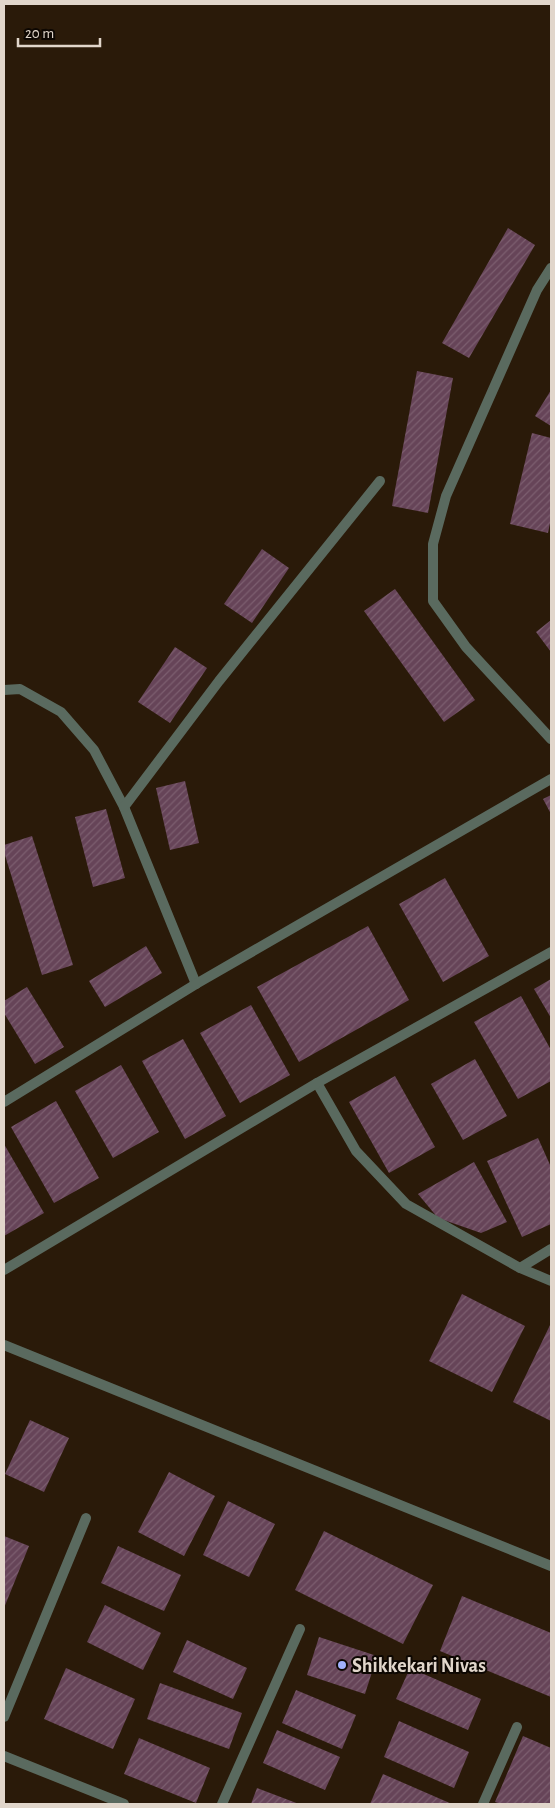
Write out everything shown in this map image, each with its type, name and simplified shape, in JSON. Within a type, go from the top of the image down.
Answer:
[{"type":"street","points":[[551,268],[537,290],[446,496],[433,544],[433,601],[466,646],[551,740]]},
{"type":"street","points":[[124,807],[219,681],[380,480]]},
{"type":"street","points":[[4,690],[20,689],[61,712],[94,750],[124,807],[196,984]]},
{"type":"street","points":[[4,1102],[196,984],[551,778]]},
{"type":"street","points":[[4,1270],[317,1084],[551,952]]},
{"type":"street","points":[[317,1084],[356,1151],[406,1204],[520,1268],[551,1281]]},
{"type":"street","points":[[520,1268],[551,1249]]},
{"type":"street","points":[[4,1345],[551,1566]]},
{"type":"street","points":[[4,1717],[86,1518]]},
{"type":"street","points":[[222,1804],[300,1629]]},
{"type":"street","points":[[483,1804],[517,1727]]},
{"type":"street","points":[[4,1756],[124,1804]]},
{"type":"building","points":[[508,228],[535,245],[469,358],[442,343]]},
{"type":"building","points":[[417,371],[453,378],[428,513],[392,506]]},
{"type":"building","points":[[551,390],[551,426],[535,416]]},
{"type":"building","points":[[532,433],[551,438],[551,518],[548,533],[510,524]]},
{"type":"building","points":[[262,549],[289,568],[252,623],[224,604]]},
{"type":"building","points":[[395,589],[475,700],[444,722],[364,611]]},
{"type":"building","points":[[551,620],[551,652],[536,632]]},
{"type":"building","points":[[175,647],[207,668],[170,723],[138,702]]},
{"type":"building","points":[[185,781],[199,843],[170,850],[156,788]]},
{"type":"building","points":[[551,795],[551,814],[543,799]]},
{"type":"building","points":[[106,809],[125,878],[93,887],[75,817]]},
{"type":"building","points":[[32,836],[73,965],[42,975],[4,852],[4,845]]},
{"type":"building","points":[[445,878],[489,956],[443,982],[399,904]]},
{"type":"building","points":[[368,926],[409,1000],[299,1062],[257,987]]},
{"type":"building","points":[[146,946],[162,973],[105,1007],[89,981]]},
{"type":"building","points":[[551,979],[551,1018],[534,989]]},
{"type":"building","points":[[27,987],[64,1047],[35,1064],[4,1013],[4,1001]]},
{"type":"building","points":[[521,996],[551,1050],[551,1081],[518,1099],[474,1022]]},
{"type":"building","points":[[251,1005],[290,1075],[240,1103],[200,1033]]},
{"type":"building","points":[[183,1039],[226,1116],[185,1139],[142,1061]]},
{"type":"building","points":[[475,1059],[507,1116],[463,1140],[431,1084]]},
{"type":"building","points":[[121,1065],[159,1132],[113,1158],[75,1091]]},
{"type":"building","points":[[395,1076],[435,1147],[389,1173],[349,1102]]},
{"type":"building","points":[[56,1101],[99,1178],[54,1203],[11,1127]]},
{"type":"building","points":[[538,1138],[551,1167],[551,1224],[522,1237],[487,1161]]},
{"type":"building","points":[[4,1144],[44,1213],[4,1236]]},
{"type":"building","points":[[474,1162],[507,1222],[481,1233],[438,1218],[418,1194]]},
{"type":"building","points":[[462,1294],[525,1326],[492,1392],[429,1361]]},
{"type":"building","points":[[551,1323],[551,1421],[513,1402]]},
{"type":"building","points":[[30,1420],[69,1438],[44,1492],[5,1474]]},
{"type":"building","points":[[169,1472],[215,1496],[184,1556],[138,1532]]},
{"type":"building","points":[[228,1501],[275,1524],[249,1577],[203,1555]]},
{"type":"building","points":[[324,1531],[433,1585],[403,1644],[295,1590]]},
{"type":"building","points":[[4,1536],[29,1546],[4,1608]]},
{"type":"building","points":[[118,1546],[181,1575],[164,1611],[101,1583]]},
{"type":"building","points":[[462,1596],[551,1633],[551,1697],[440,1651]]},
{"type":"building","points":[[105,1605],[161,1633],[143,1670],[87,1642]]},
{"type":"building","name":"Shikkekari Nivas","points":[[319,1637],[377,1656],[365,1694],[307,1675]]},
{"type":"building","points":[[187,1640],[247,1668],[233,1699],[173,1672]]},
{"type":"building","points":[[66,1668],[135,1699],[113,1749],[44,1719]]},
{"type":"building","points":[[410,1668],[481,1699],[468,1730],[396,1699]]},
{"type":"building","points":[[160,1683],[242,1713],[229,1749],[147,1719]]},
{"type":"building","points":[[296,1690],[356,1715],[342,1749],[282,1723]]},
{"type":"building","points":[[399,1721],[469,1752],[454,1788],[384,1757]]},
{"type":"building","points":[[277,1730],[340,1757],[325,1790],[263,1763]]},
{"type":"building","points":[[523,1736],[551,1748],[551,1804],[501,1804],[495,1802]]},
{"type":"building","points":[[139,1738],[210,1768],[196,1803],[124,1774]]},
{"type":"building","points":[[383,1774],[452,1804],[370,1804]]},
{"type":"building","points":[[257,1788],[299,1804],[251,1804]]},
{"type":"place","name":"Shikkekari Nivas","points":[[342,1665]]}]
